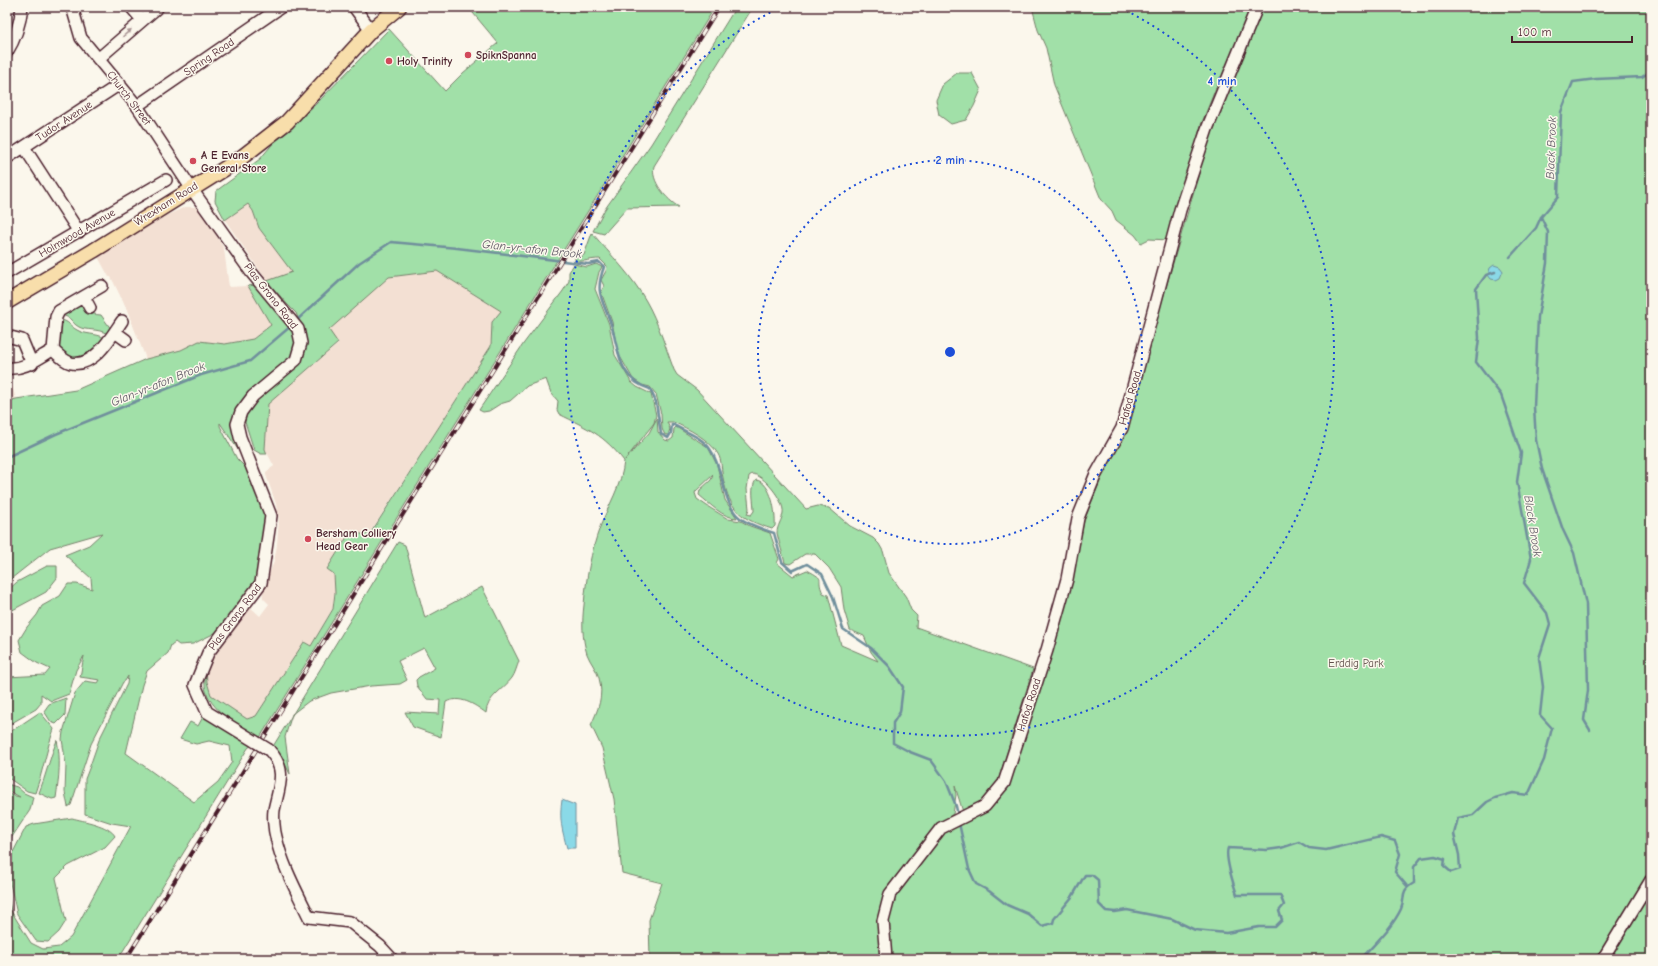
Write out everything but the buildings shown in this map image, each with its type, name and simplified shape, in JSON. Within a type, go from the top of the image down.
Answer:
[{"type":"main road","name":"Wrexham Road","points":[[7,302],[237,161],[287,122],[371,30],[399,7]]},
{"type":"street","points":[[7,52],[13,43],[20,22],[22,7]]},
{"type":"street","name":"Church Street","points":[[72,7],[81,38],[137,106],[191,188]]},
{"type":"street","points":[[131,7],[142,20]]},
{"type":"street","points":[[98,59],[158,7]]},
{"type":"street","name":"Spring Road","points":[[137,106],[281,7]]},
{"type":"street","points":[[354,7],[371,30]]},
{"type":"street","name":"Hafod Road","points":[[886,959],[883,921],[890,894],[941,828],[985,806],[1004,783],[1047,650],[1067,579],[1078,518],[1095,476],[1122,428],[1180,210],[1207,129],[1257,7]]},
{"type":"street","name":"Tudor Avenue","points":[[7,158],[120,84]]},
{"type":"street","points":[[24,147],[79,232]]},
{"type":"street","name":"Holmwood Avenue","points":[[7,273],[79,232],[149,196],[166,180]]},
{"type":"street","name":"Plas Grono Road","points":[[191,188],[251,272],[293,323],[301,343],[296,360],[253,396],[241,412],[237,424],[240,437],[271,516],[261,583],[208,653],[195,685],[207,712],[269,750],[276,757],[280,771],[280,784],[274,812],[276,837],[290,878],[309,917],[350,922],[380,946],[392,959]]},
{"type":"street","points":[[53,350],[56,317],[59,311],[102,286]]},
{"type":"street","points":[[84,297],[90,308]]},
{"type":"street","points":[[53,350],[71,363],[85,362],[100,350],[122,321]]},
{"type":"street","points":[[115,332],[126,340]]},
{"type":"street","points":[[7,336],[22,340],[32,364]]},
{"type":"street","points":[[7,368],[16,369],[32,364],[53,350]]},
{"type":"street","points":[[1603,959],[1651,880]]},
{"type":"shaded area","points":[[248,204],[253,211],[259,228],[293,273],[267,281],[225,220]]},
{"type":"shaded area","points":[[185,207],[197,207],[203,212],[224,249],[229,287],[248,286],[271,325],[253,339],[225,344],[199,341],[181,350],[146,359],[127,310],[111,277],[109,277],[97,255],[141,227]]},
{"type":"shaded area","points":[[437,271],[501,311],[492,322],[491,346],[369,534],[349,534],[327,569],[334,574],[335,593],[333,608],[311,646],[304,642],[256,716],[247,719],[211,695],[207,682],[206,669],[211,653],[248,605],[260,616],[269,604],[263,598],[262,588],[274,562],[279,519],[276,504],[266,475],[266,472],[274,466],[265,449],[267,404],[338,344],[328,330],[389,277]]},
{"type":"shaded area","points":[[7,375],[9,376],[16,399],[7,402]]},
{"type":"green space","points":[[468,7],[715,7],[259,739],[228,719],[215,706],[205,689],[206,669],[207,682],[211,695],[247,719],[256,716],[304,642],[311,646],[333,609],[335,593],[334,574],[327,569],[349,534],[370,534],[491,346],[492,322],[501,311],[437,271],[389,277],[329,330],[338,343],[268,404],[265,449],[267,454],[261,454],[254,450],[245,422],[248,410],[257,401],[253,393],[237,409],[241,454],[220,423],[220,426],[237,459],[249,471],[267,517],[258,581],[223,629],[193,644],[179,645],[175,642],[171,645],[168,653],[147,671],[142,685],[126,753],[194,802],[218,782],[232,762],[230,746],[209,741],[196,744],[180,739],[190,722],[198,726],[204,715],[252,745],[248,748],[118,959],[7,959],[7,892],[11,911],[31,943],[43,949],[59,947],[71,937],[131,826],[112,823],[85,814],[85,779],[99,740],[127,684],[128,676],[123,682],[91,744],[71,805],[68,807],[65,792],[66,765],[62,739],[63,732],[75,693],[85,681],[98,683],[100,680],[80,677],[84,656],[76,670],[69,694],[51,701],[41,694],[41,703],[36,709],[10,724],[7,724],[7,677],[45,675],[50,669],[37,663],[22,652],[19,640],[42,606],[60,596],[68,584],[77,584],[92,589],[91,578],[65,555],[89,545],[102,533],[50,548],[7,582],[7,402],[16,399],[76,390],[146,359],[181,350],[199,341],[225,344],[253,339],[271,325],[248,286],[255,285],[302,328],[296,313],[267,281],[292,272],[259,228],[253,211],[248,204],[225,220],[215,201],[216,191],[260,159],[275,141],[318,102],[389,29],[445,91],[463,73],[498,43]]},
{"type":"green space","points":[[736,7],[753,7],[654,166],[653,172],[660,190],[669,200],[679,207],[627,208],[604,234],[593,231],[605,209],[651,144]]},
{"type":"green space","points":[[1032,7],[1252,7],[1232,59],[1217,85],[1201,125],[1169,240],[1149,239],[1141,243],[1135,235],[1116,220],[1112,211],[1101,199],[1054,85],[1046,48],[1038,30]]},
{"type":"green space","name":"Erddig Park","points":[[1261,7],[1651,7],[1651,959],[891,959],[885,921],[894,898],[942,832],[1008,785],[1071,582],[1084,521],[1101,479],[1125,429],[1211,132]]},
{"type":"green space","points":[[957,73],[972,73],[981,90],[966,120],[951,124],[939,115],[936,100],[943,84]]},
{"type":"green space","points":[[592,233],[628,274],[646,301],[658,326],[677,375],[697,390],[806,509],[818,506],[829,508],[850,526],[873,538],[879,544],[883,551],[889,573],[906,597],[911,610],[917,616],[916,627],[1033,669],[998,781],[982,802],[963,812],[955,786],[956,795],[953,814],[940,823],[887,893],[877,921],[882,959],[650,959],[649,920],[662,883],[622,873],[614,799],[602,748],[591,725],[600,703],[601,691],[598,675],[587,654],[583,630],[585,595],[592,555],[600,527],[618,487],[624,461],[602,438],[587,428],[559,414],[557,410],[558,401],[551,393],[546,379],[527,386],[510,401],[500,404],[489,411],[483,412],[479,410],[524,343],[563,291],[569,281],[569,272],[574,264],[587,267],[596,264],[602,267],[599,272],[595,289],[609,324],[615,355],[631,382],[637,387],[651,394],[656,415],[654,423],[625,460],[649,433],[657,418],[658,432],[665,440],[669,441],[673,438],[674,429],[676,427],[708,447],[717,465],[725,500],[737,518],[727,516],[722,513],[699,495],[700,490],[711,480],[713,475],[696,491],[695,493],[697,499],[728,519],[741,521],[770,533],[779,559],[777,563],[793,576],[807,570],[819,578],[823,593],[828,595],[841,645],[878,661],[871,652],[864,636],[850,630],[844,610],[841,587],[829,568],[815,554],[805,554],[790,564],[785,563],[777,533],[783,508],[777,495],[767,483],[757,475],[752,474],[749,476],[747,489],[749,509],[747,514],[751,515],[754,511],[753,487],[756,480],[766,486],[772,499],[775,526],[772,529],[745,517],[733,506],[726,489],[718,454],[704,439],[692,431],[673,422],[667,422],[670,429],[668,435],[665,435],[662,429],[661,414],[656,394],[650,387],[642,385],[633,379],[618,353],[612,322],[601,292],[604,286],[601,280],[607,266],[600,259],[575,261],[575,256],[581,257],[584,255]]},
{"type":"green space","points":[[78,304],[84,306],[96,315],[101,315],[111,329],[108,334],[82,328],[76,325],[69,318],[60,315]]},
{"type":"green space","points":[[58,319],[67,322],[80,332],[98,335],[105,338],[90,355],[73,360],[59,352]]},
{"type":"green space","points":[[398,542],[405,545],[425,618],[482,587],[519,661],[513,676],[489,702],[486,713],[477,706],[462,700],[451,700],[446,702],[441,737],[413,727],[405,712],[439,714],[440,700],[427,699],[417,686],[416,680],[419,677],[435,668],[424,648],[398,661],[407,680],[400,684],[371,686],[331,693],[309,701],[293,713]]},
{"type":"green space","points":[[47,566],[57,566],[57,578],[46,592],[7,613],[7,591],[17,582]]},
{"type":"green space","points":[[66,698],[65,715],[56,724],[51,722],[44,711],[49,704]]},
{"type":"green space","points":[[40,712],[54,729],[35,793],[27,791],[7,777],[7,734]]},
{"type":"green space","points":[[291,717],[285,737],[290,774],[280,754],[272,748]]},
{"type":"green space","points":[[57,740],[59,754],[59,776],[56,798],[52,799],[39,793]]},
{"type":"green space","points":[[7,784],[17,787],[24,793],[33,797],[30,810],[10,840],[8,848],[7,794],[20,797],[7,790]]},
{"type":"green space","points":[[72,818],[102,826],[112,832],[115,836],[105,847],[68,866],[56,878],[66,921],[59,932],[48,942],[36,941],[17,914],[10,883],[10,858],[26,827],[34,824]]},
{"type":"water","points":[[1494,265],[1500,267],[1503,271],[1500,278],[1496,280],[1491,279],[1488,275],[1490,268]]},
{"type":"water","points":[[562,800],[575,805],[575,848],[567,848],[565,842],[561,819]]},
{"type":"waterway","name":"Black Brook","points":[[1510,257],[1536,228],[1541,217],[1558,197],[1561,112],[1573,82],[1596,79],[1642,77],[1651,71]]},
{"type":"waterway","points":[[1541,217],[1548,232],[1547,263],[1538,317],[1534,407],[1536,440],[1542,469],[1563,530],[1574,553],[1586,604],[1588,690],[1584,720],[1590,730]]},
{"type":"waterway","name":"Glan-yr-afon Brook","points":[[296,321],[359,263],[391,242],[457,248],[588,264],[599,262],[604,267],[600,284],[601,296],[611,324],[618,354],[626,371],[632,379],[639,385],[650,389],[656,402],[661,434],[668,438],[671,433],[672,424],[707,445],[715,457],[726,495],[734,512],[748,523],[774,533],[782,562],[792,571],[807,564],[822,574],[833,597],[843,629],[871,648],[889,666],[903,687],[900,712],[893,723],[893,743],[910,752],[931,760],[946,781],[956,806],[958,816]]},
{"type":"waterway","name":"Black Brook","points":[[1361,959],[1388,929],[1397,916],[1401,909],[1406,889],[1414,883],[1414,867],[1421,858],[1435,856],[1445,859],[1444,866],[1451,872],[1460,869],[1459,855],[1454,834],[1458,818],[1473,815],[1487,802],[1495,798],[1513,793],[1528,795],[1544,760],[1552,728],[1540,715],[1543,687],[1539,658],[1550,624],[1547,613],[1524,583],[1531,559],[1517,482],[1521,453],[1501,395],[1476,362],[1479,338],[1476,289],[1486,275],[1495,272]]},
{"type":"waterway","name":"Glan-yr-afon Brook","points":[[7,457],[56,434],[201,375],[250,361],[291,326]]},
{"type":"waterway","name":"Glan-yr-afon Brook","points":[[959,823],[969,869],[976,884],[989,891],[1007,905],[1028,914],[1042,926],[1053,923],[1054,919],[1072,897],[1085,875],[1092,875],[1098,880],[1099,904],[1106,911],[1115,912],[1127,910],[1172,919],[1195,930],[1226,933],[1259,927],[1275,927],[1282,920],[1279,911],[1284,905],[1280,895],[1237,895],[1228,865],[1228,848],[1267,850],[1281,848],[1299,842],[1309,848],[1326,850],[1381,837],[1395,841],[1400,854],[1395,872],[1407,886]]},
{"type":"railway","points":[[126,959],[719,7]]},
{"type":"place","name":"SpiknSpanna","points":[[468,55]]},
{"type":"place","name":"Holy Trinity","points":[[389,61]]},
{"type":"place","name":"A E Evans General Store","points":[[193,161]]},
{"type":"place","name":"Bersham Colliery Head Gear","points":[[308,539]]}]
